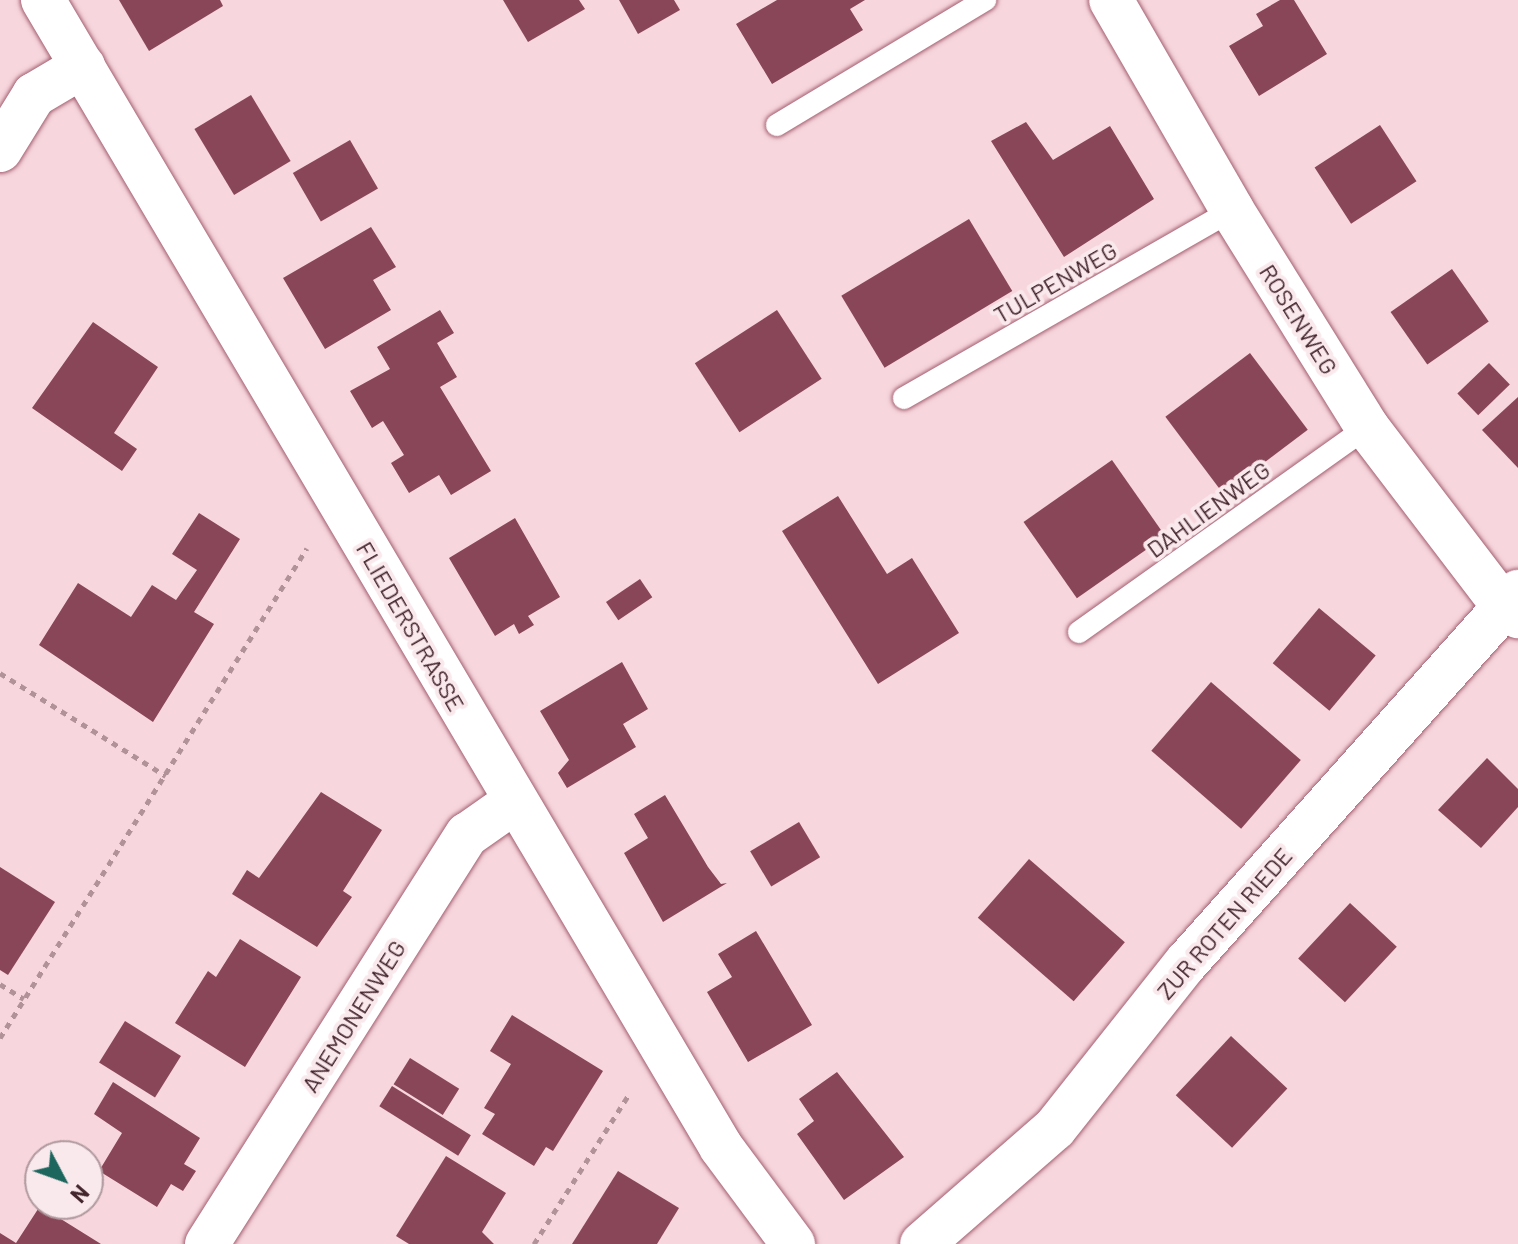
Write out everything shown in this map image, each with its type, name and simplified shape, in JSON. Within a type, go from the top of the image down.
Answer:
[{"type":"street","name":"FLIEDERSTRASSE","points":[[43,0],[514,802],[721,1147],[793,1244]]},
{"type":"street","name":"ROSENWEG","points":[[1111,0],[1232,210],[1367,427],[1513,605]]},
{"type":"street","points":[[0,150],[34,95],[83,66]]},
{"type":"street","name":"ZUR ROTEN RIEDE","points":[[922,1244],[1055,1128],[1186,963],[1513,605]]},
{"type":"street","name":"ANEMONENWEG","points":[[207,1244],[467,835],[514,802]]},
{"type":"lane","points":[[777,125],[985,0]]},
{"type":"lane","name":"TULPENWEG","points":[[904,398],[1232,210]]},
{"type":"lane","name":"DAHLIENWEG","points":[[1079,632],[1367,427]]},
{"type":"path","points":[[0,1038],[337,500]]},
{"type":"path","points":[[0,673],[166,776]]},
{"type":"path","points":[[0,984],[24,999]]},
{"type":"path","points":[[534,1244],[661,1045]]},
{"type":"building","points":[[119,0],[220,0],[223,6],[149,51]]},
{"type":"building","points":[[503,0],[579,0],[585,9],[528,42]]},
{"type":"building","points":[[619,0],[674,0],[680,10],[638,34]]},
{"type":"building","points":[[777,0],[865,0],[850,9],[863,30],[772,84],[736,24]]},
{"type":"building","points":[[1280,0],[1294,0],[1327,54],[1259,96],[1229,46],[1263,26],[1256,14]]},
{"type":"building","points":[[251,95],[291,161],[234,195],[194,129]]},
{"type":"building","points":[[1026,122],[1053,160],[1110,126],[1154,199],[1064,257],[991,141]]},
{"type":"building","points":[[1380,125],[1416,181],[1351,224],[1315,167]]},
{"type":"building","points":[[350,140],[378,188],[321,221],[293,173]]},
{"type":"building","points":[[969,219],[1012,291],[885,368],[841,296]]},
{"type":"building","points":[[371,227],[396,267],[373,280],[391,310],[325,349],[283,278]]},
{"type":"building","points":[[1452,269],[1489,321],[1427,364],[1391,312]]},
{"type":"building","points":[[440,310],[454,333],[437,343],[457,377],[440,387],[491,471],[451,495],[439,475],[409,493],[391,463],[404,455],[383,421],[372,428],[350,391],[390,369],[377,347]]},
{"type":"building","points":[[777,310],[822,379],[739,432],[695,363]]},
{"type":"building","points":[[93,322],[158,367],[114,433],[137,449],[122,471],[32,408]]},
{"type":"building","points":[[1250,353],[1308,430],[1223,493],[1165,417]]},
{"type":"building","points":[[1489,363],[1510,385],[1478,415],[1457,394]]},
{"type":"building","points":[[1518,397],[1518,468],[1482,430]]},
{"type":"building","points":[[1112,460],[1165,536],[1077,598],[1024,522]]},
{"type":"building","points":[[838,496],[887,574],[912,558],[959,633],[878,684],[782,531]]},
{"type":"building","points":[[199,513],[240,539],[194,612],[214,624],[153,722],[39,645],[78,583],[131,617],[152,585],[176,600],[197,570],[172,554]]},
{"type":"building","points":[[515,518],[560,597],[528,616],[534,625],[519,634],[514,624],[495,636],[449,558]]},
{"type":"building","points":[[640,579],[652,597],[618,620],[606,602]]},
{"type":"building","points":[[1319,608],[1376,656],[1329,711],[1273,663]]},
{"type":"building","points":[[622,662],[648,709],[623,724],[636,747],[567,788],[558,773],[569,760],[540,711]]},
{"type":"building","points":[[1211,682],[1301,760],[1241,829],[1151,751]]},
{"type":"building","points":[[1487,758],[1518,789],[1518,807],[1481,848],[1438,810]]},
{"type":"building","points":[[321,792],[382,830],[343,891],[352,897],[317,947],[232,894],[247,870],[259,878]]},
{"type":"building","points":[[665,795],[708,867],[721,884],[727,883],[663,922],[624,853],[648,838],[634,814]]},
{"type":"building","points":[[799,822],[820,857],[771,887],[750,851]]},
{"type":"building","points":[[1029,859],[1125,942],[1074,1001],[978,918]]},
{"type":"building","points":[[0,867],[55,902],[8,975],[0,970]]},
{"type":"building","points":[[1350,903],[1397,947],[1345,1002],[1298,959]]},
{"type":"building","points":[[756,931],[812,1025],[748,1062],[707,992],[732,977],[718,954]]},
{"type":"building","points":[[240,939],[301,977],[245,1067],[175,1023],[208,971],[216,977]]},
{"type":"building","points":[[512,1015],[603,1071],[553,1151],[546,1147],[534,1166],[482,1134],[495,1114],[484,1108],[511,1064],[490,1051]]},
{"type":"building","points":[[125,1021],[181,1056],[155,1098],[99,1063]]},
{"type":"building","points":[[1231,1036],[1287,1089],[1232,1148],[1176,1095]]},
{"type":"building","points":[[410,1058],[459,1089],[443,1115],[394,1084]]},
{"type":"building","points":[[837,1072],[904,1157],[844,1200],[797,1134],[814,1121],[799,1099]]},
{"type":"building","points":[[113,1082],[200,1138],[184,1164],[196,1171],[183,1191],[171,1184],[157,1207],[104,1174],[104,1163],[122,1133],[94,1114]]},
{"type":"building","points":[[392,1086],[471,1135],[458,1156],[379,1106]]},
{"type":"building","points":[[446,1156],[506,1193],[482,1232],[494,1244],[409,1244],[396,1236]]},
{"type":"building","points":[[618,1171],[679,1208],[657,1244],[572,1244]]},
{"type":"building","points":[[31,1220],[62,1220],[101,1244],[0,1244],[0,1233],[16,1243]]}]
